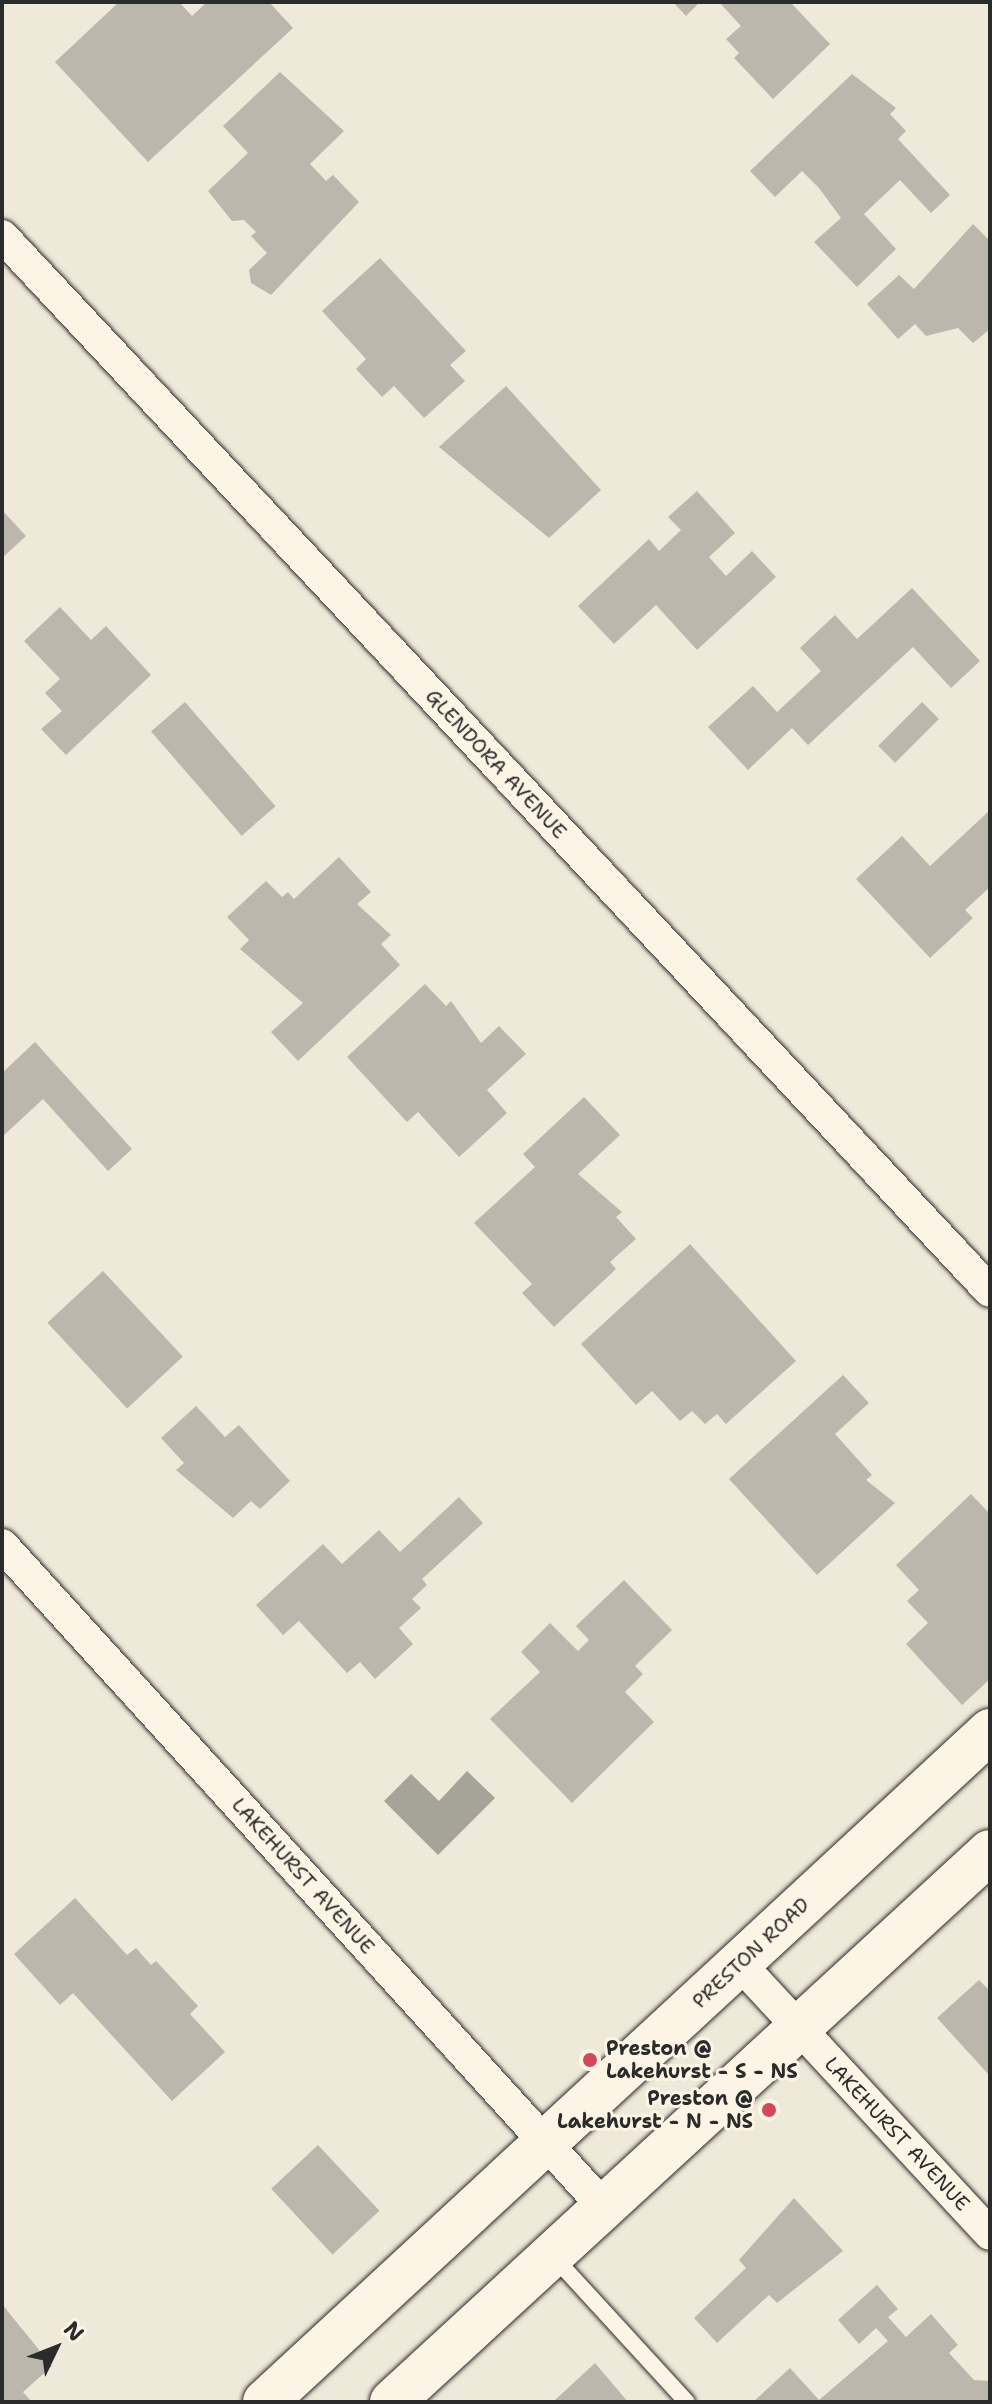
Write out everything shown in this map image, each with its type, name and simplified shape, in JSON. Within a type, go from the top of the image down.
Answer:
[{"type":"main road","name":"PRESTON ROAD","points":[[265,2402],[990,1731]]},
{"type":"main road","points":[[392,2402],[990,1852]]},
{"type":"street","name":"GLENDORA AVENUE","points":[[2,236],[990,1291]]},
{"type":"street","name":"LAKEHURST AVENUE","points":[[2,1545],[604,2207]]},
{"type":"street","name":"LAKEHURST AVENUE","points":[[739,1963],[990,2234]]},
{"type":"lane","points":[[552,2255],[687,2402]]},
{"type":"shaded area","points":[[467,1771],[495,1798],[438,1855],[384,1801],[411,1774],[439,1801]]},
{"type":"building","points":[[119,2],[179,2],[192,16],[207,2],[269,2],[293,28],[148,162],[55,62]]},
{"type":"building","points":[[673,2],[700,2],[686,16]]},
{"type":"building","points":[[719,2],[790,2],[830,44],[773,99],[734,58],[739,53],[726,39],[741,26]]},
{"type":"building","points":[[280,72],[344,131],[310,164],[326,181],[333,175],[359,202],[271,295],[251,283],[249,270],[267,253],[251,236],[256,232],[244,220],[232,221],[208,191],[248,153],[223,126]]},
{"type":"building","points":[[852,74],[896,108],[890,114],[906,131],[898,139],[950,195],[931,213],[900,180],[864,214],[896,249],[857,287],[814,242],[841,218],[819,188],[802,171],[775,197],[750,171]]},
{"type":"building","points":[[973,224],[990,241],[990,329],[973,343],[958,328],[926,336],[915,324],[898,339],[867,304],[899,275],[914,289]]},
{"type":"building","points":[[380,258],[466,351],[450,365],[465,381],[424,418],[394,386],[382,397],[356,369],[366,359],[322,311]]},
{"type":"building","points":[[506,386],[601,490],[549,538],[439,447]]},
{"type":"building","points":[[697,491],[735,533],[709,557],[726,576],[752,551],[776,577],[697,650],[656,605],[614,644],[578,606],[649,539],[659,551],[681,530],[668,517]]},
{"type":"building","points":[[2,510],[26,536],[2,558]]},
{"type":"building","points":[[912,588],[980,661],[951,688],[913,647],[808,745],[792,728],[748,770],[708,727],[753,686],[777,712],[821,671],[800,648],[835,615],[857,639]]},
{"type":"building","points":[[60,607],[91,640],[106,626],[151,675],[66,755],[41,729],[62,711],[45,693],[60,679],[24,641]]},
{"type":"building","points":[[185,702],[276,806],[242,836],[151,732]]},
{"type":"building","points":[[922,702],[939,719],[895,763],[878,746]]},
{"type":"building","points":[[990,810],[990,887],[965,910],[973,918],[930,958],[856,879],[902,836],[930,866]]},
{"type":"building","points":[[339,857],[371,892],[357,904],[391,935],[381,944],[400,965],[298,1061],[271,1032],[303,1003],[240,949],[249,940],[227,917],[266,881],[282,897],[288,892],[294,899]]},
{"type":"building","points":[[425,984],[446,1006],[451,1001],[481,1043],[499,1026],[526,1054],[487,1090],[507,1113],[459,1157],[418,1112],[407,1122],[347,1057]]},
{"type":"building","points":[[35,1042],[132,1149],[108,1171],[43,1099],[2,1137],[2,1073]]},
{"type":"building","points":[[584,1097],[620,1135],[578,1174],[622,1212],[616,1217],[636,1239],[610,1262],[616,1269],[554,1327],[522,1293],[532,1284],[474,1223],[535,1167],[523,1154]]},
{"type":"building","points":[[690,1244],[796,1361],[726,1424],[717,1414],[705,1424],[692,1411],[680,1421],[652,1391],[636,1405],[581,1344]]},
{"type":"building","points":[[103,1271],[183,1357],[127,1408],[47,1323]]},
{"type":"building","points":[[843,1375],[869,1403],[835,1434],[872,1475],[866,1480],[895,1503],[817,1575],[729,1479]]},
{"type":"building","points":[[196,1406],[225,1437],[239,1425],[290,1481],[260,1509],[251,1501],[233,1518],[176,1470],[184,1463],[161,1438]]},
{"type":"building","points":[[971,1494],[990,1514],[990,1679],[962,1705],[906,1644],[928,1623],[907,1601],[919,1590],[896,1565]]},
{"type":"building","points":[[459,1497],[483,1523],[422,1579],[427,1585],[412,1599],[421,1608],[399,1628],[413,1644],[375,1679],[360,1662],[347,1673],[299,1621],[283,1635],[256,1605],[323,1544],[342,1564],[379,1530],[400,1552]]},
{"type":"building","points":[[624,1580],[672,1630],[635,1666],[643,1674],[625,1692],[654,1722],[572,1803],[490,1719],[540,1672],[521,1652],[550,1623],[578,1651],[589,1640],[576,1626]]},
{"type":"building","points":[[75,1898],[127,1955],[136,1948],[151,1965],[156,1961],[198,2006],[190,2014],[225,2052],[172,2101],[73,1993],[60,2005],[14,1954]]},
{"type":"building","points":[[979,1980],[990,1991],[990,2076],[937,2018]]},
{"type":"building","points":[[318,2145],[379,2211],[333,2254],[271,2189]]},
{"type":"building","points":[[794,2198],[843,2251],[777,2303],[769,2295],[717,2343],[694,2318],[746,2268],[739,2260]]},
{"type":"building","points":[[877,2285],[898,2309],[888,2317],[906,2337],[931,2314],[958,2345],[949,2353],[974,2380],[990,2381],[990,2402],[753,2402],[790,2368],[819,2400],[888,2341],[876,2328],[859,2344],[838,2320]]},
{"type":"building","points":[[2,2304],[52,2366],[23,2392],[32,2402],[2,2402]]},
{"type":"building","points":[[595,2363],[628,2402],[553,2402]]},
{"type":"place","name":"Preston @ Lakehurst - S - NS","points":[[590,2060]]},
{"type":"place","name":"Preston @ Lakehurst - N - NS","points":[[769,2110]]}]
